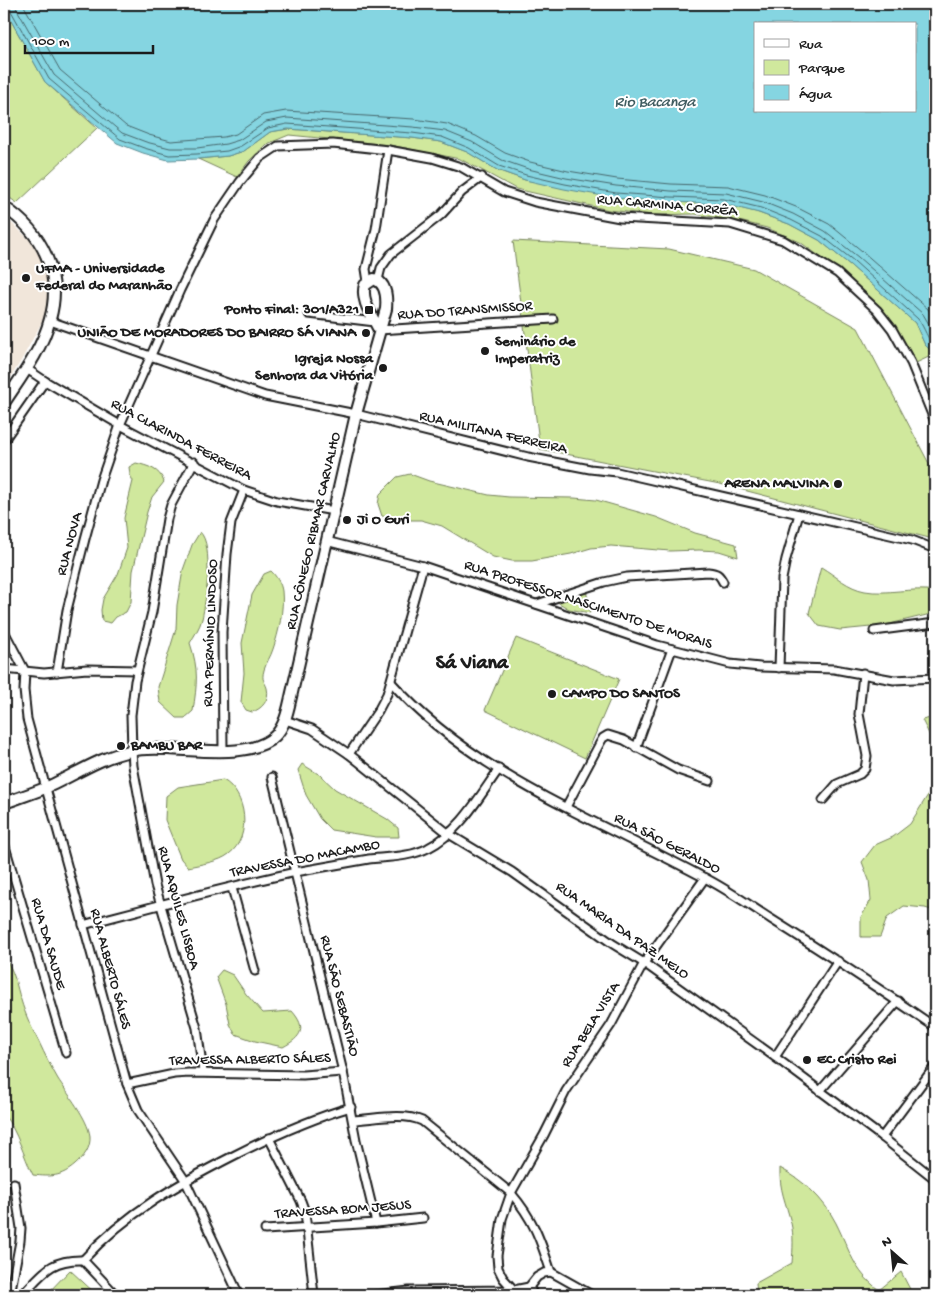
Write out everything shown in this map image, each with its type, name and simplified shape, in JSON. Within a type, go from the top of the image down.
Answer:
[{"type":"street","name":"RUA CARMINA CORRÊA","points":[[120,425],[214,220],[240,182],[260,158],[278,146],[333,144],[388,150],[450,163],[482,178],[504,192],[535,202],[620,218],[730,224],[783,240],[838,273],[876,310],[892,329],[911,362],[935,422]]},
{"type":"street","name":"RUA CÔNEGO RIBMAR CARVALHO","points":[[223,751],[250,748],[260,744],[275,736],[285,720],[377,326],[387,300],[384,287],[373,281],[366,268],[376,229],[388,150]]},
{"type":"street","name":"RUA CÔNEGO RIBMAR CARVALHO","points":[[377,326],[364,293],[381,268],[391,254],[441,215],[462,192],[482,178]]},
{"type":"street","points":[[4,207],[22,221],[46,253],[53,287],[50,321],[26,369],[4,403]]},
{"type":"street","name":"RUA DO TRANSMISSOR","points":[[309,314],[377,326],[553,319]]},
{"type":"street","name":"RUA MILITANA FERREIRA","points":[[50,321],[265,396],[356,414],[528,457],[590,469],[617,472],[912,540],[935,549]]},
{"type":"street","name":"RUA CLARINDA FERREIRA","points":[[26,369],[120,425],[194,462],[244,490],[277,501],[334,511]]},
{"type":"street","points":[[4,440],[45,381]]},
{"type":"street","name":"RUA NOVA","points":[[57,672],[67,610],[85,539],[101,480],[120,425]]},
{"type":"street","name":"RUA AQUILES LISBOA","points":[[194,462],[168,511],[152,612],[137,670],[132,715],[132,750],[133,766],[147,842],[161,904],[197,1028],[203,1072]]},
{"type":"street","name":"RUA PERMÍNIO LINDOSO","points":[[223,751],[222,632],[227,554],[231,523],[244,490]]},
{"type":"street","points":[[779,668],[782,580],[799,514]]},
{"type":"street","name":"RUA PROFESSOR NASCIMENTO DE MORAIS","points":[[326,541],[423,566],[672,649],[730,664],[779,668],[834,669],[894,680],[935,678]]},
{"type":"street","points":[[349,754],[378,712],[391,682],[423,566]]},
{"type":"street","points":[[537,604],[604,582],[638,575],[708,572],[716,573],[724,582]]},
{"type":"street","points":[[874,631],[935,623]]},
{"type":"street","name":"RUA ALBERTO SÁLES","points":[[4,631],[25,671],[24,690],[27,719],[127,1084],[138,1110],[185,1180],[239,1295]]},
{"type":"street","points":[[636,748],[672,649]]},
{"type":"street","points":[[4,670],[57,672],[87,668],[137,670]]},
{"type":"street","points":[[823,800],[837,784],[860,774],[866,769],[867,756],[859,714],[863,673]]},
{"type":"street","name":"RUA SÃO GERALDO","points":[[391,682],[408,700],[439,727],[498,769],[566,807],[705,878],[838,961],[935,1027]]},
{"type":"street","name":"RUA MARIA DA PAZ MELO","points":[[285,720],[312,730],[349,754],[449,834],[512,872],[613,944],[644,962],[775,1057],[935,1179]]},
{"type":"street","points":[[566,807],[603,738],[608,735],[678,770],[710,781]]},
{"type":"street","points":[[4,803],[47,787],[101,759],[132,750],[159,748],[223,751]]},
{"type":"street","name":"TRAVESSA DO MACAMBO","points":[[83,925],[295,872],[416,853],[428,848],[449,834],[475,804],[498,769]]},
{"type":"street","name":"RUA SÃO SEBASTIÃO","points":[[272,777],[344,1072],[364,1179],[376,1223]]},
{"type":"street","points":[[4,797],[30,793]]},
{"type":"street","name":"RUA DA SAUDE","points":[[4,843],[66,1053]]},
{"type":"street","name":"RUA BELA VISTA","points":[[514,1290],[498,1268],[502,1219],[511,1193],[544,1135],[566,1091],[611,1025],[644,962],[705,878]]},
{"type":"street","points":[[232,888],[255,971]]},
{"type":"street","points":[[775,1057],[838,961]]},
{"type":"street","points":[[820,1091],[898,1001]]},
{"type":"street","points":[[882,1137],[935,1066]]},
{"type":"street","name":"TRAVESSA ALBERTO SÁLES","points":[[127,1084],[174,1074],[203,1072],[303,1075],[344,1072]]},
{"type":"street","points":[[83,1260],[102,1239],[126,1220],[185,1180],[269,1138],[351,1106]]},
{"type":"street","points":[[353,1120],[415,1117],[422,1121],[511,1193],[536,1228],[551,1272]]},
{"type":"street","points":[[269,1138],[301,1201],[314,1295]]},
{"type":"street","points":[[10,1295],[21,1228],[14,1183]]},
{"type":"street","name":"TRAVESSA BOM JESUS","points":[[264,1230],[423,1218]]},
{"type":"street","points":[[22,1295],[49,1267],[64,1260],[83,1260],[116,1295]]},
{"type":"street","points":[[375,1295],[409,1291],[514,1290],[528,1287],[537,1277],[551,1272],[592,1295]]},
{"type":"street","points":[[528,1287],[534,1295]]},
{"type":"shaded area","name":"UFMA - Universidade Federal do Maranhão","points":[[4,216],[45,254],[52,303],[21,361],[4,388]]},
{"type":"green space","points":[[4,8],[45,82],[97,128],[17,203],[4,194]]},
{"type":"green space","points":[[288,129],[412,138],[441,142],[467,152],[497,170],[525,180],[670,202],[723,204],[756,212],[789,224],[819,240],[915,323],[925,345],[935,354],[916,363],[892,321],[845,275],[800,242],[767,228],[695,214],[653,215],[609,210],[516,189],[460,159],[390,145],[289,135],[267,144],[249,161],[237,177],[198,159],[228,156],[244,151],[270,132]]},
{"type":"green space","points":[[513,241],[669,249],[754,269],[858,328],[935,475],[935,531],[929,538],[720,484],[540,449]]},
{"type":"green space","points":[[136,463],[157,471],[164,482],[152,497],[147,512],[133,571],[131,602],[126,612],[116,617],[111,623],[102,621],[101,610],[103,599],[118,574],[127,548],[124,518],[133,481],[129,467]]},
{"type":"green space","points":[[410,474],[429,481],[489,495],[596,500],[656,517],[695,533],[736,544],[738,557],[719,551],[670,551],[611,546],[591,548],[571,554],[532,561],[512,561],[493,557],[442,526],[421,520],[402,520],[382,516],[378,504],[380,494],[397,477]]},
{"type":"green space","points":[[200,532],[207,549],[208,574],[202,619],[190,643],[196,669],[193,711],[185,718],[177,718],[160,702],[158,687],[176,629],[177,605],[183,570],[192,545]]},
{"type":"green space","points":[[821,567],[848,584],[865,591],[935,591],[935,613],[881,626],[840,630],[819,626],[809,613]]},
{"type":"green space","points":[[271,571],[281,588],[282,613],[272,652],[263,674],[268,692],[266,700],[259,709],[252,712],[246,710],[241,702],[244,673],[242,643],[252,595],[264,574]]},
{"type":"green space","points":[[586,589],[590,613],[569,609],[549,597]]},
{"type":"green space","name":"CAMPO DO SANTOS","points":[[516,638],[619,679],[585,758],[485,710]]},
{"type":"green space","points":[[935,717],[935,746],[922,720]]},
{"type":"green space","points":[[302,764],[320,775],[335,789],[387,819],[398,828],[399,837],[376,837],[331,830],[320,819],[306,795],[298,770]]},
{"type":"green space","points":[[935,779],[935,911],[904,906],[887,918],[880,937],[861,937],[861,917],[871,900],[869,880],[862,862],[875,845],[893,837],[910,824],[931,790]]},
{"type":"green space","points":[[223,780],[231,786],[242,805],[244,827],[241,837],[236,846],[225,857],[188,867],[181,859],[165,820],[166,796],[178,787]]},
{"type":"green space","points":[[4,958],[13,973],[34,1032],[55,1074],[81,1114],[90,1136],[88,1148],[78,1162],[65,1172],[55,1175],[33,1175],[17,1136],[4,1115]]},
{"type":"green space","points":[[222,970],[233,975],[246,994],[263,1013],[292,1011],[300,1022],[301,1027],[295,1040],[283,1047],[255,1041],[235,1034],[230,1024],[226,1004],[216,977]]},
{"type":"green space","points":[[780,1168],[805,1185],[819,1198],[836,1223],[853,1260],[870,1283],[879,1290],[901,1272],[913,1295],[757,1295],[756,1283],[792,1263],[792,1228],[782,1190]]},
{"type":"green space","points":[[70,1270],[97,1295],[46,1295]]},
{"type":"water","name":"Rio Bacanga","points":[[4,4],[935,4],[935,354],[925,345],[915,323],[819,240],[789,224],[759,213],[723,204],[615,198],[564,189],[525,180],[497,170],[467,152],[441,142],[412,138],[288,129],[270,132],[244,151],[228,156],[168,160],[117,143],[45,82],[4,8]]},
{"type":"place","name":"UFMA - Universidade Federal do Maranhão","points":[[26,278]]},
{"type":"place","name":"Ponto Final: 301/A321","points":[[369,310]]},
{"type":"place","name":"UNIÃO DE MORADORES DO BAIRRO SÁ VIANA","points":[[366,333]]},
{"type":"place","name":"Seminário de Imperatriz","points":[[485,351]]},
{"type":"place","name":"Igreja Nossa Senhora da Vitória","points":[[383,368]]},
{"type":"place","name":"ARENA MALVINA","points":[[838,484]]},
{"type":"place","name":"Ji O Guri","points":[[347,520]]},
{"type":"place","name":"CAMPO DO SANTOS","points":[[552,694]]},
{"type":"place","name":"BAMBU BAR","points":[[121,746]]},
{"type":"place","name":"EC Cristo Rei","points":[[807,1060]]},
{"type":"district","name":"Sá Viana","points":[[472,664]]}]
